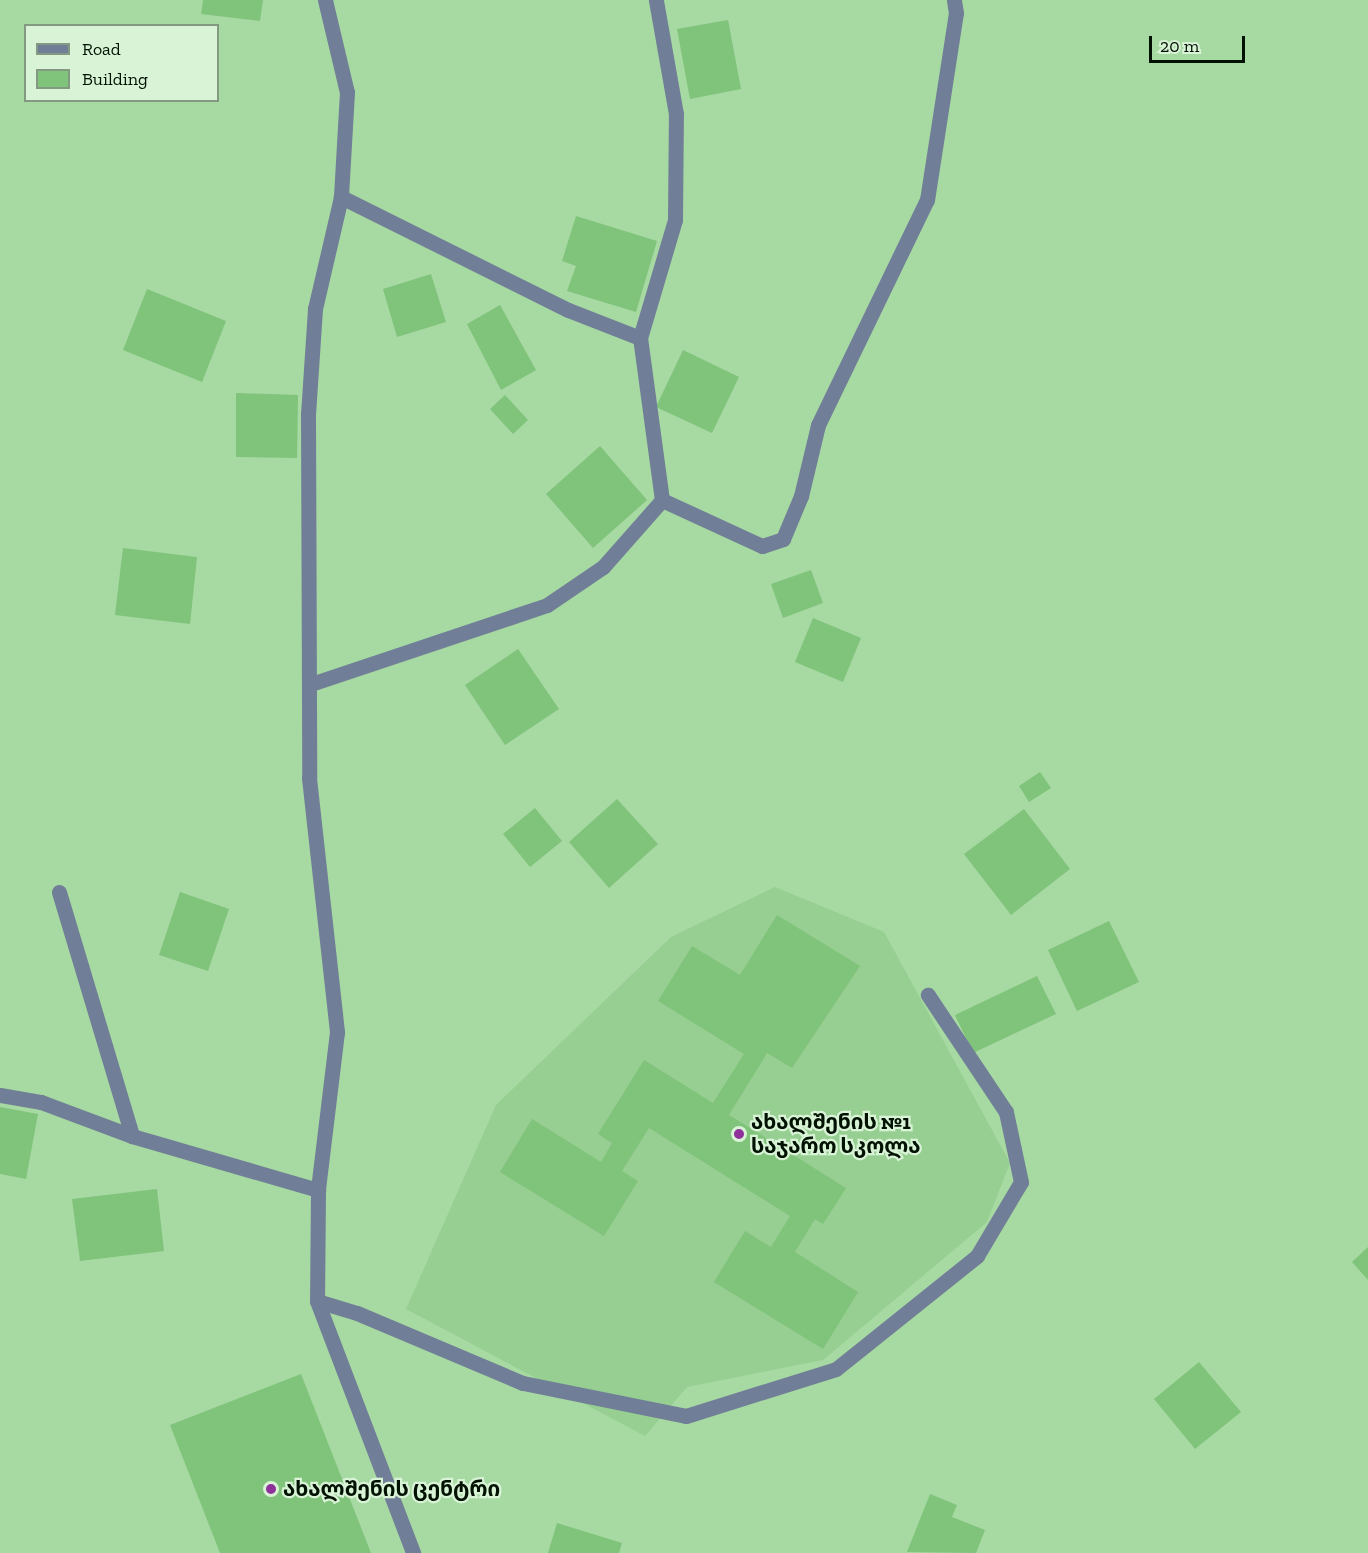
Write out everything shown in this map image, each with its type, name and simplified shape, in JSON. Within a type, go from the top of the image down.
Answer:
[{"type":"street","points":[[325,0],[347,92],[340,197],[315,309],[308,414],[311,684],[309,778],[337,1032],[318,1190],[317,1301],[413,1553]]},
{"type":"street","points":[[311,684],[547,605],[603,567],[662,500],[640,338],[675,220],[676,114],[656,0]]},
{"type":"street","points":[[662,500],[762,546],[783,538],[801,496],[818,425],[927,200],[956,13],[954,0]]},
{"type":"street","points":[[340,197],[567,310],[640,338]]},
{"type":"street","points":[[59,892],[132,1136]]},
{"type":"street","points":[[317,1301],[357,1313],[523,1383],[686,1416],[836,1369],[977,1256],[1021,1182],[1006,1112],[928,994]]},
{"type":"street","points":[[0,1095],[41,1102],[132,1136],[318,1190]]},
{"type":"shaded area","name":"ახალშენის №1 საჯარო სკოლა","points":[[775,887],[884,932],[1010,1163],[987,1222],[823,1360],[687,1387],[645,1436],[406,1309],[496,1105],[671,937]]},
{"type":"building","points":[[203,0],[263,0],[260,21],[201,14]]},
{"type":"building","points":[[728,20],[741,89],[690,99],[677,29]]},
{"type":"building","points":[[576,216],[657,241],[636,312],[567,291],[576,266],[562,261]]},
{"type":"building","points":[[431,274],[446,322],[397,337],[383,289]]},
{"type":"building","points":[[147,289],[226,321],[202,382],[123,350]]},
{"type":"building","points":[[500,305],[536,370],[501,390],[467,324]]},
{"type":"building","points":[[683,350],[739,377],[712,433],[656,407]]},
{"type":"building","points":[[236,393],[298,395],[297,458],[236,457]]},
{"type":"building","points":[[505,395],[528,420],[513,434],[490,409]]},
{"type":"building","points":[[600,446],[647,500],[593,548],[546,494]]},
{"type":"building","points":[[123,548],[197,557],[190,624],[115,615]]},
{"type":"building","points":[[811,570],[823,603],[783,618],[771,584]]},
{"type":"building","points":[[813,618],[861,638],[843,682],[795,662]]},
{"type":"building","points":[[518,649],[559,709],[505,745],[465,685]]},
{"type":"building","points":[[1040,772],[1051,788],[1029,802],[1019,786]]},
{"type":"building","points":[[617,799],[658,844],[609,888],[569,842]]},
{"type":"building","points":[[535,808],[562,841],[530,867],[503,834]]},
{"type":"building","points":[[1024,809],[1070,869],[1011,915],[964,854]]},
{"type":"building","points":[[180,892],[229,909],[208,971],[159,955]]},
{"type":"building","points":[[777,915],[860,966],[792,1068],[767,1053],[729,1115],[846,1188],[823,1224],[815,1219],[795,1252],[858,1292],[823,1349],[714,1282],[745,1231],[771,1247],[790,1216],[649,1128],[622,1171],[638,1181],[604,1236],[500,1172],[532,1119],[601,1162],[612,1143],[598,1134],[644,1060],[713,1103],[744,1054],[658,1001],[692,946],[740,975]]},
{"type":"building","points":[[1109,921],[1139,982],[1077,1011],[1048,950]]},
{"type":"building","points":[[1037,976],[1056,1014],[973,1053],[955,1015]]},
{"type":"building","points":[[0,1107],[38,1114],[26,1179],[0,1174]]},
{"type":"building","points":[[157,1189],[164,1251],[80,1261],[72,1199]]},
{"type":"building","points":[[1368,1247],[1368,1280],[1352,1262]]},
{"type":"building","points":[[1199,1362],[1241,1412],[1195,1449],[1154,1399]]},
{"type":"building","name":"ახალშენის ცენტრი","points":[[301,1374],[371,1553],[220,1553],[170,1425]]},
{"type":"building","points":[[930,1494],[957,1505],[952,1517],[985,1530],[976,1553],[907,1552]]},
{"type":"building","points":[[557,1523],[622,1543],[619,1553],[548,1553]]},
{"type":"place","name":"ახალშენის №1 საჯარო სკოლა","points":[[739,1134]]},
{"type":"place","name":"ახალშენის ცენტრი","points":[[271,1489]]}]
